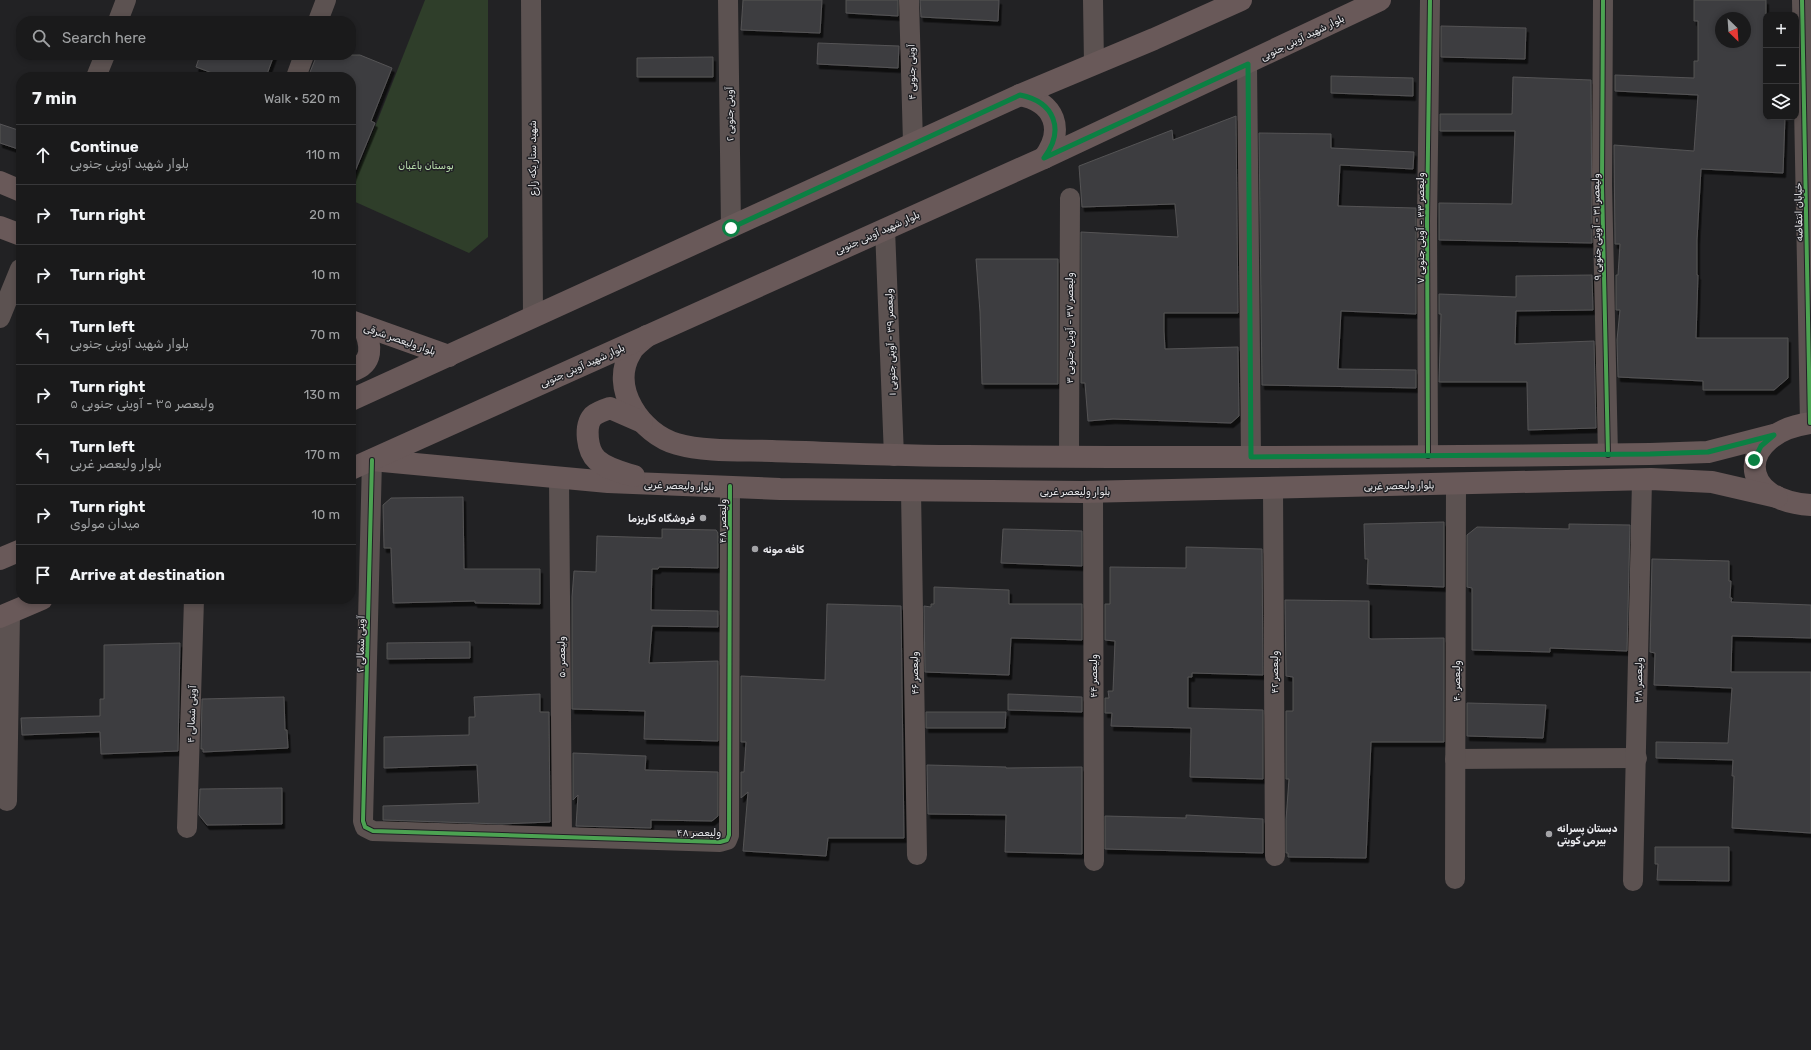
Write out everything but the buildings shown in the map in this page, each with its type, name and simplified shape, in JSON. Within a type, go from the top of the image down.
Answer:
[{"type":"main road","points":[[356,398],[731,228],[913,143],[1020,95],[1241,0]]},
{"type":"main road","name":"بلوار شهید آوینی جنوبی","points":[[356,467],[1044,158],[1248,64],[1380,0]]},
{"type":"main road","points":[[1020,95],[1032,97],[1043,103],[1055,124],[1055,136],[1052,148],[1044,158]]},
{"type":"main road","points":[[0,182],[16,189]]},
{"type":"main road","points":[[0,227],[16,234]]},
{"type":"main road","points":[[356,370],[362,368],[367,359],[370,347],[369,338],[357,324]]},
{"type":"main road","name":"بلوار ولیعصر شرقی","points":[[357,324],[449,356]]},
{"type":"main road","points":[[647,336],[631,351],[624,374],[624,390],[628,402],[645,424],[655,433],[677,444],[703,447],[894,456],[1251,457],[1608,455],[1708,452],[1774,435],[1791,427],[1811,423]]},
{"type":"main road","points":[[645,424],[610,408],[600,411],[592,417],[588,429],[588,442],[591,452],[596,459],[607,467],[658,485]]},
{"type":"main road","points":[[1774,435],[1761,446],[1754,460],[1755,474],[1763,487],[1776,497],[1794,504],[1811,504]]},
{"type":"main road","name":"بلوار ولیعصر غربی","points":[[372,460],[658,485],[730,486],[780,489],[1093,492],[1642,480],[1712,482],[1776,497]]},
{"type":"main road","points":[[0,559],[16,552]]},
{"type":"main road","points":[[5,615],[30,604]]},
{"type":"street","points":[[120,16],[126,0]]},
{"type":"street","points":[[320,16],[326,0]]},
{"type":"street","name":"شهید ستار یکه زارع","points":[[532,0],[533,317]]},
{"type":"street","name":"آوینی جنوبی ۲","points":[[728,0],[731,228]]},
{"type":"street","name":"آوینی جنوبی ۴","points":[[909,0],[913,143]]},
{"type":"street","points":[[1093,0],[1094,64]]},
{"type":"street","name":"ولیعصر ۳۳ - آوینی جنوبی ۷","points":[[1428,456],[1427,220],[1430,0]]},
{"type":"street","name":"ولیعصر ۳۱ - آوینی جنوبی ۹","points":[[1603,0],[1602,185],[1608,455]]},
{"type":"street","name":"خیابان انتفاضه","points":[[1802,0],[1811,423]]},
{"type":"street","points":[[98,72],[102,60]]},
{"type":"street","points":[[298,72],[302,60]]},
{"type":"street","points":[[1248,64],[1251,457]]},
{"type":"street","name":"ولیعصر ۳۷ - آوینی جنوبی ۳","points":[[1069,457],[1070,198]]},
{"type":"street","name":"ولیعصر ۳۹ - آوینی جنوبی ۱","points":[[885,229],[894,456]]},
{"type":"street","points":[[0,318],[16,279]]},
{"type":"street","name":"آوینی شمالی ۲","points":[[365,827],[363,821],[372,460]]},
{"type":"street","name":"ولیعصر ۵۰","points":[[559,477],[562,836]]},
{"type":"street","name":"ولیعصر ۳۸","points":[[1633,881],[1637,758],[1642,480]]},
{"type":"street","name":"ولیعصر ۴۰","points":[[1455,879],[1456,484]]},
{"type":"street","name":"ولیعصر ۴۸","points":[[365,827],[373,831],[720,842],[727,840],[729,835],[730,486]]},
{"type":"street","name":"ولیعصر ۴۲","points":[[1273,487],[1276,856]]},
{"type":"street","name":"ولیعصر ۴۶","points":[[911,491],[917,855]]},
{"type":"street","name":"ولیعصر ۴۴","points":[[1093,492],[1094,861]]},
{"type":"street","name":"آوینی شمالی ۴","points":[[187,828],[194,604]]},
{"type":"street","points":[[5,615],[7,801]]},
{"type":"street","points":[[1455,759],[1637,758]]},
{"type":"green space","name":"بوستان باغبان","points":[[425,0],[488,0],[488,237],[469,253],[356,202],[356,175]]},
{"type":"cycle path","points":[[1428,456],[1427,221],[1430,0]]},
{"type":"cycle path","points":[[1603,0],[1602,185],[1608,455]]},
{"type":"cycle path","points":[[1802,0],[1810,423]]},
{"type":"cycle path","points":[[372,460],[363,821],[365,827],[373,831],[720,842],[727,840],[729,835],[730,486]]},
{"type":"place","name":"فروشگاه کاریزما","points":[[703,518]]},
{"type":"place","name":"کافه مونه","points":[[755,549]]},
{"type":"place","name":"دبستان پسرانه بیرمی کویتی","points":[[1549,834]]},
{"type":"route","points":[[731,228],[1020,95],[1032,97],[1043,103],[1055,124],[1055,136],[1052,148],[1044,158],[1248,64],[1251,457],[1650,454],[1708,452],[1774,435],[1761,446],[1754,460]]}]
